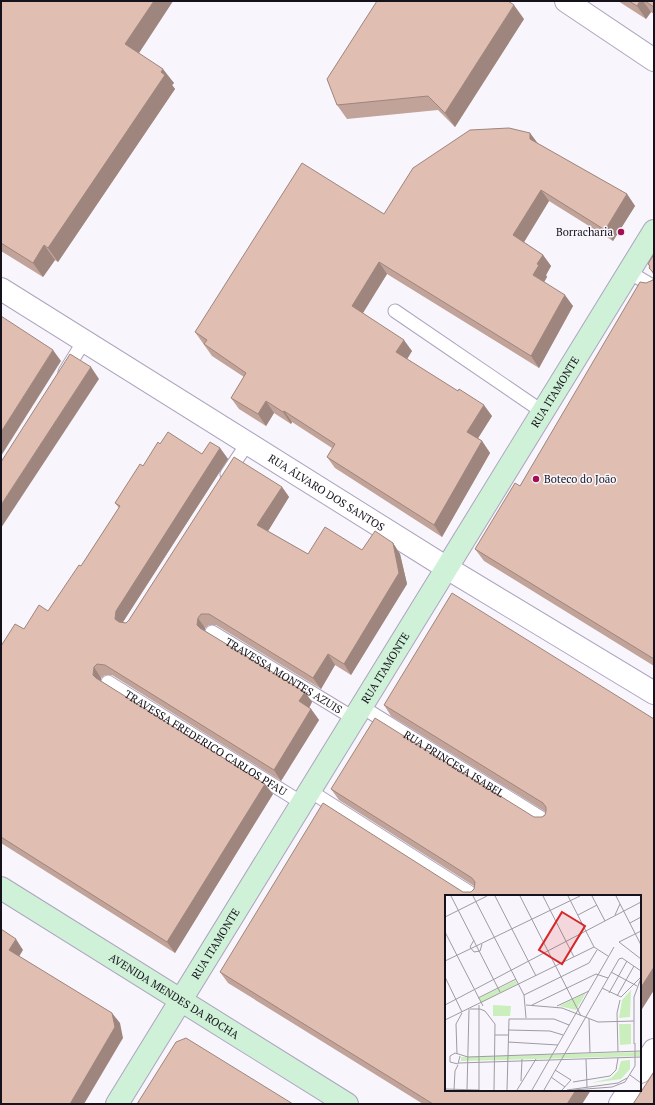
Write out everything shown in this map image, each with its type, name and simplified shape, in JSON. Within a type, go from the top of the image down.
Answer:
[{"type":"street","points":[[566,1],[654,60]]},
{"type":"street","name":"RUA ITAMONTE","points":[[116,1104],[654,231]]},
{"type":"street","name":"RUA ÁLVARO DOS SANTOS","points":[[1,289],[447,568],[654,693]]},
{"type":"street","name":"AVENIDA MENDES DA ROCHA","points":[[1,888],[347,1104]]},
{"type":"street","points":[[641,1070],[654,1050]]},
{"type":"street","points":[[620,1104],[628,1091]]},
{"type":"lane","points":[[629,272],[654,287]]},
{"type":"lane","points":[[395,311],[543,412]]},
{"type":"lane","points":[[59,380],[84,342]]},
{"type":"lane","points":[[222,483],[247,444]]},
{"type":"lane","name":"TRAVESSA MONTES AZUIS","points":[[212,632],[358,713]]},
{"type":"lane","name":"TRAVESSA FREDERICO CARLOS PFAU","points":[[108,682],[473,895]]},
{"type":"lane","name":"RUA PRINCESA ISABEL","points":[[358,713],[546,821]]},
{"type":"building","points":[[1,1],[154,1],[125,44],[163,69],[161,72],[165,75],[48,248],[44,245],[33,263],[1,243]]},
{"type":"building","points":[[377,1],[508,1],[514,5],[445,113],[428,96],[337,105],[327,79]]},
{"type":"building","points":[[629,1],[640,1],[637,6]]},
{"type":"building","points":[[645,1],[654,1],[654,7]]},
{"type":"building","points":[[509,128],[530,133],[530,139],[627,194],[605,230],[541,190],[513,235],[543,255],[537,264],[539,265],[533,275],[565,295],[531,356],[379,262],[352,306],[404,340],[396,352],[458,391],[459,389],[484,405],[467,432],[482,441],[434,525],[327,457],[335,444],[284,411],[283,412],[266,401],[258,414],[231,398],[246,373],[204,344],[207,340],[195,332],[302,163],[384,214],[413,168],[470,130]]},
{"type":"building","points":[[654,254],[654,276],[648,264]]},
{"type":"building","points":[[654,276],[654,659],[475,549],[515,483],[520,486],[640,282],[646,283],[653,280]]},
{"type":"building","points":[[1,316],[53,350],[1,432]]},
{"type":"building","points":[[70,354],[91,367],[1,505],[1,462]]},
{"type":"building","points":[[168,432],[202,454],[210,442],[220,448],[116,611],[115,619],[119,622],[126,623],[129,620],[234,457],[282,487],[257,525],[308,554],[325,527],[362,550],[375,531],[393,543],[399,573],[344,664],[328,654],[313,678],[209,614],[201,614],[198,618],[197,625],[200,628],[305,692],[299,701],[311,709],[274,770],[105,665],[97,664],[94,667],[93,675],[96,678],[265,784],[167,942],[1,837],[1,646],[15,624],[24,629],[39,605],[48,611],[79,565],[81,566],[120,506],[115,503],[140,464],[143,466],[158,442],[160,444]]},
{"type":"building","points":[[452,593],[654,719],[654,967],[641,987],[641,895],[445,895],[445,1091],[575,1091],[567,1104],[433,1104],[220,972],[323,803],[463,892],[471,892],[474,889],[475,882],[472,878],[331,789],[375,718],[534,817],[542,817],[545,815],[546,807],[543,803],[384,705]]},
{"type":"building","points":[[1,929],[16,939],[9,950],[112,1013],[115,1027],[70,1104],[1,1104]]},
{"type":"building","points":[[186,1038],[293,1104],[137,1104],[176,1042]]},
{"type":"building","points":[[654,1072],[654,1104],[633,1104]]},
{"type":"place","name":"Borracharia","points":[[621,232]]},
{"type":"place","name":"Boteco do João","points":[[536,479]]}]
